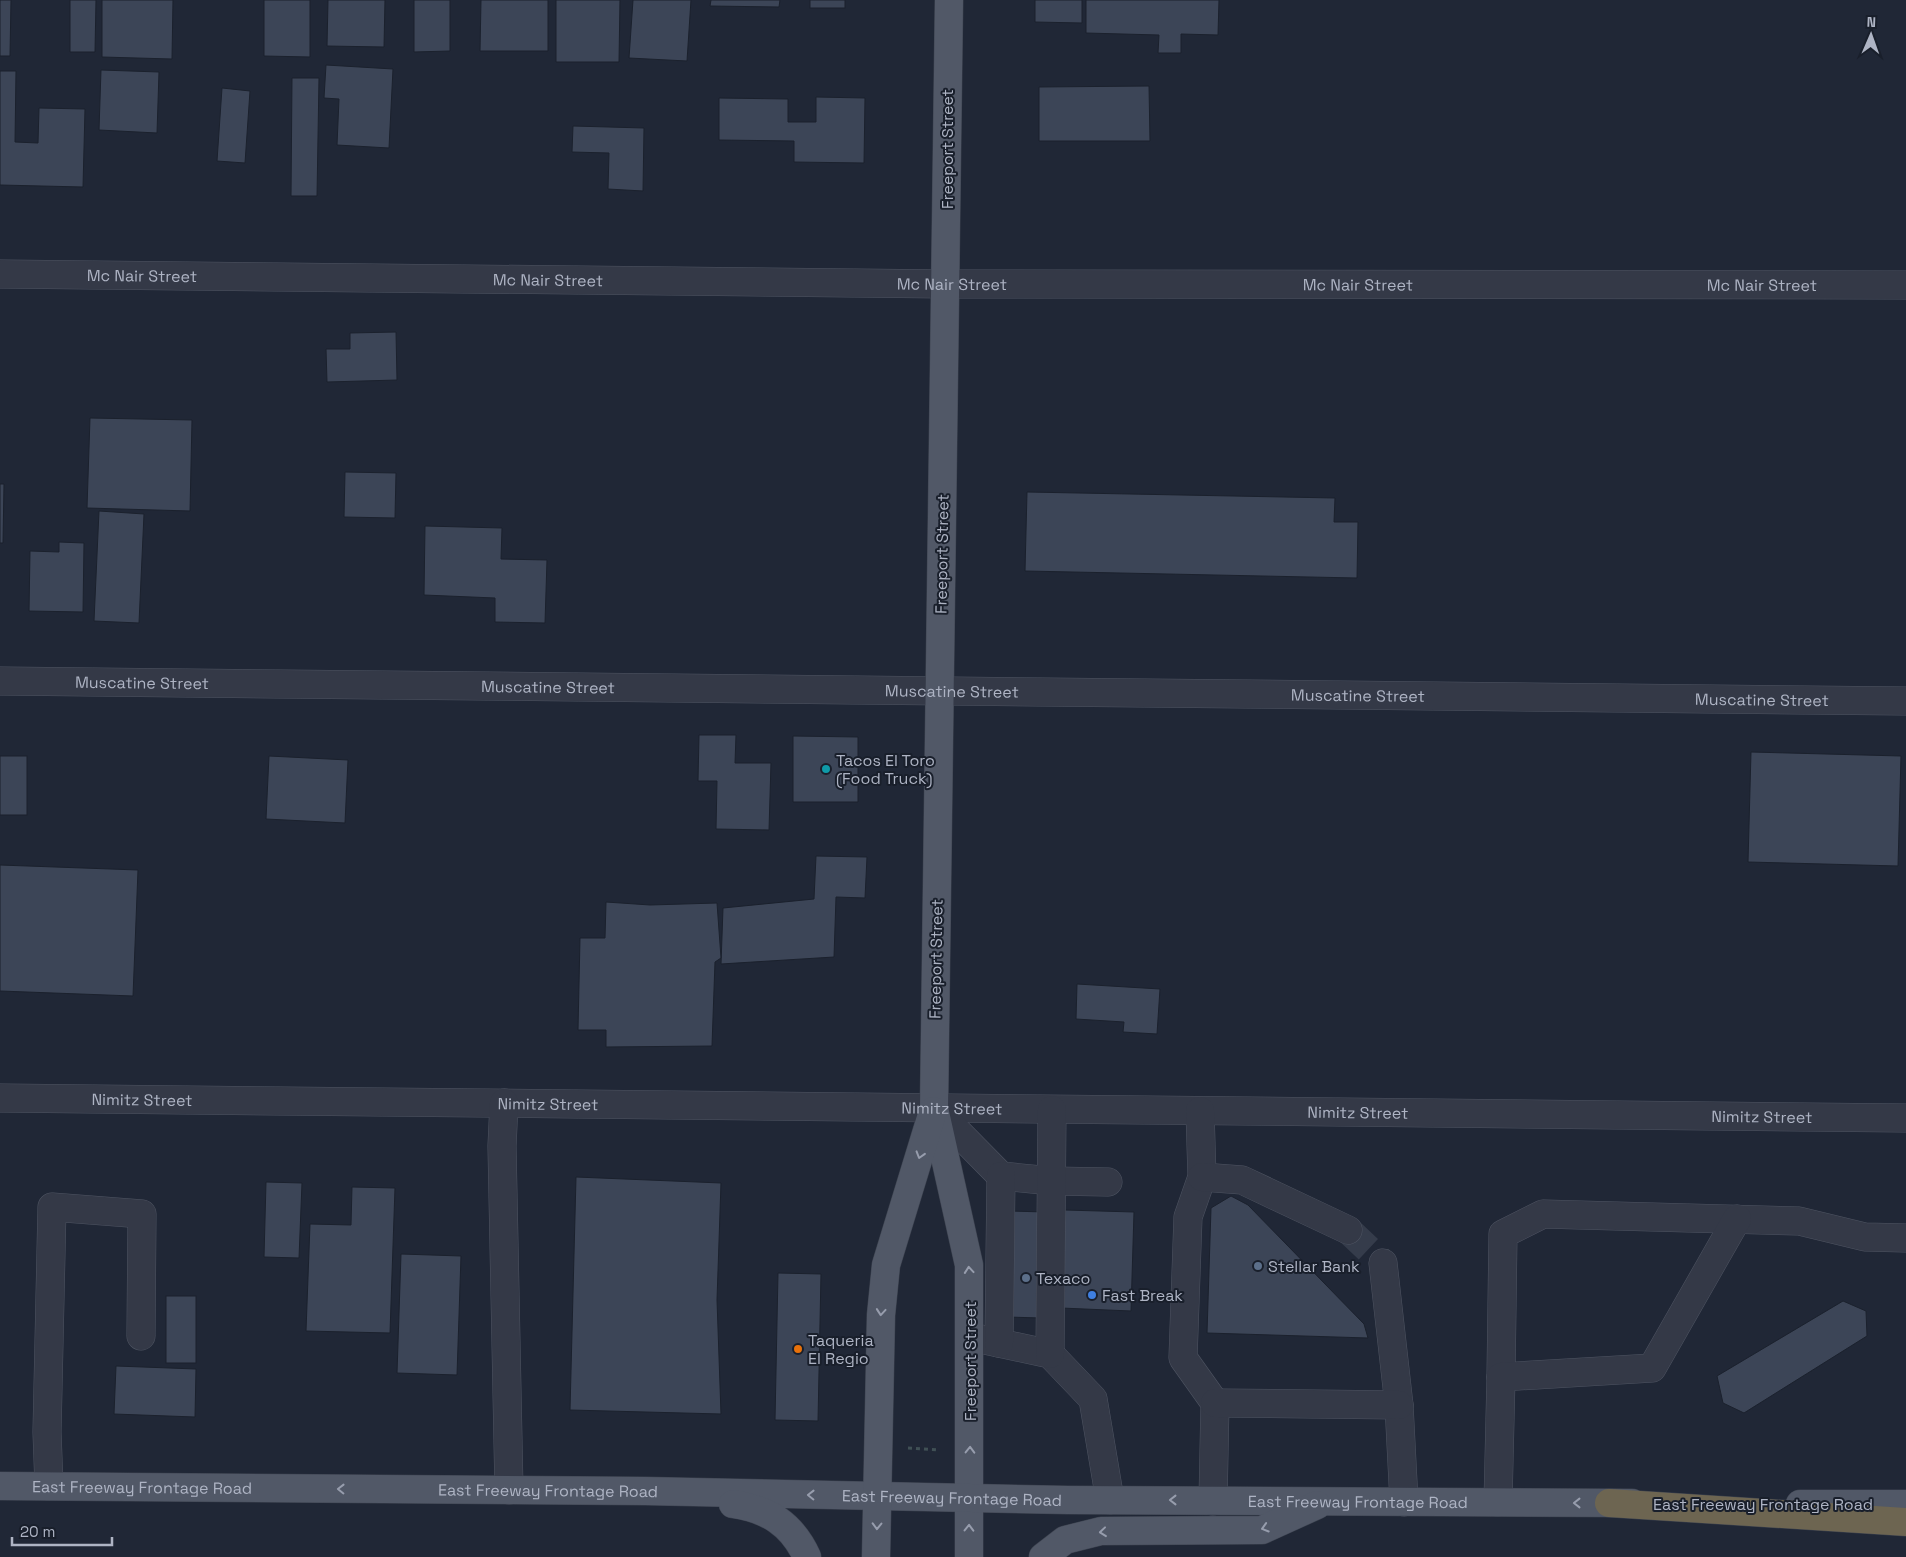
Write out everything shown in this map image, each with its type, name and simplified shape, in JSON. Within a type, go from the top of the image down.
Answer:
[{"type":"highway","points":[[1609,1503],[1906,1522]]},
{"type":"main road","name":"Freeport Street","points":[[949,0],[934,1108],[969,1266],[971,1337],[969,1557]]},
{"type":"main road","name":"Freeport Street","points":[[876,1557],[880,1315],[886,1265],[934,1108]]},
{"type":"main road","name":"East Freeway Frontage Road","points":[[0,1486],[509,1490],[1213,1501],[1906,1504]]},
{"type":"main road","points":[[646,1492],[738,1505],[765,1511],[788,1528],[807,1557]]},
{"type":"main road","points":[[1043,1557],[1065,1540],[1101,1531],[1262,1530],[1325,1501]]},
{"type":"street","name":"Mc Nair Street","points":[[0,274],[946,284],[1906,285]]},
{"type":"street","name":"Muscatine Street","points":[[0,681],[1906,701]]},
{"type":"street","name":"Nimitz Street","points":[[0,1098],[1906,1118]]},
{"type":"street","points":[[504,1103],[502,1146],[509,1490]]},
{"type":"street","points":[[934,1108],[1001,1176],[1052,1181],[1108,1182]]},
{"type":"street","points":[[1050,1354],[1052,1110]]},
{"type":"street","points":[[1200,1111],[1202,1177],[1188,1217],[1183,1358],[1215,1403],[1213,1501]]},
{"type":"street","points":[[999,1343],[1001,1176]]},
{"type":"street","points":[[1202,1177],[1242,1180],[1348,1230]]},
{"type":"street","points":[[49,1486],[47,1432],[52,1207],[142,1214],[141,1336]]},
{"type":"street","points":[[1498,1502],[1503,1234],[1543,1214],[1800,1221],[1866,1237],[1906,1238]]},
{"type":"street","points":[[1501,1377],[1652,1368],[1737,1219]]},
{"type":"street","points":[[1383,1263],[1399,1405],[1404,1502]]},
{"type":"street","points":[[971,1337],[1050,1354],[1093,1399],[1110,1500]]},
{"type":"street","points":[[1215,1403],[1399,1405]]},
{"type":"path","points":[[900,1448],[942,1450]]},
{"type":"building","points":[[0,0],[11,0],[10,56],[0,56]]},
{"type":"building","points":[[70,0],[96,0],[95,52],[70,52]]},
{"type":"building","points":[[102,0],[173,0],[172,59],[102,57]]},
{"type":"building","points":[[264,0],[310,0],[310,57],[264,56]]},
{"type":"building","points":[[328,0],[385,0],[384,47],[327,46]]},
{"type":"building","points":[[414,0],[450,0],[450,51],[414,52]]},
{"type":"building","points":[[481,0],[548,0],[548,51],[480,51]]},
{"type":"building","points":[[556,0],[620,0],[619,62],[556,62]]},
{"type":"building","points":[[633,0],[691,0],[687,61],[629,58]]},
{"type":"building","points":[[711,0],[780,0],[779,7],[710,6]]},
{"type":"building","points":[[810,0],[845,0],[845,8],[810,8]]},
{"type":"building","points":[[1035,0],[1082,0],[1082,23],[1035,22]]},
{"type":"building","points":[[1086,0],[1219,0],[1218,35],[1181,34],[1181,53],[1158,53],[1159,35],[1086,33]]},
{"type":"building","points":[[326,65],[393,69],[389,148],[337,145],[339,99],[324,98]]},
{"type":"building","points":[[101,70],[159,72],[157,133],[99,130]]},
{"type":"building","points":[[0,71],[16,71],[15,142],[38,143],[39,108],[85,109],[83,187],[0,185]]},
{"type":"building","points":[[292,78],[319,78],[317,196],[291,196]]},
{"type":"building","points":[[1149,86],[1150,141],[1039,141],[1039,87]]},
{"type":"building","points":[[222,88],[250,91],[245,163],[217,161]]},
{"type":"building","points":[[816,97],[865,98],[864,163],[794,162],[794,141],[719,140],[719,98],[788,99],[788,122],[816,122]]},
{"type":"building","points":[[573,126],[644,128],[643,191],[608,189],[609,153],[572,152]]},
{"type":"building","points":[[396,332],[397,380],[327,382],[326,349],[350,349],[350,333]]},
{"type":"building","points":[[90,418],[192,420],[190,511],[87,508]]},
{"type":"building","points":[[345,472],[396,473],[395,518],[344,517]]},
{"type":"building","points":[[0,484],[4,484],[3,543],[0,543]]},
{"type":"building","points":[[1027,492],[1335,498],[1334,522],[1358,522],[1357,578],[1025,571]]},
{"type":"building","points":[[99,511],[144,514],[139,623],[94,621]]},
{"type":"building","points":[[425,526],[502,528],[501,559],[547,560],[545,623],[495,622],[495,598],[424,595]]},
{"type":"building","points":[[59,542],[84,543],[83,612],[29,611],[30,551],[59,552]]},
{"type":"building","points":[[699,735],[736,735],[735,763],[771,763],[769,830],[716,829],[717,781],[698,781]]},
{"type":"building","name":"Tacos El Toro (Food Truck)","points":[[793,736],[858,737],[858,802],[793,802]]},
{"type":"building","points":[[1751,752],[1901,756],[1898,866],[1748,862]]},
{"type":"building","points":[[0,756],[27,756],[27,815],[0,815]]},
{"type":"building","points":[[269,756],[348,760],[345,823],[266,819]]},
{"type":"building","points":[[816,856],[867,857],[865,898],[836,897],[834,957],[721,964],[723,908],[814,899]]},
{"type":"building","points":[[0,865],[138,870],[133,996],[0,991]]},
{"type":"building","points":[[606,902],[650,905],[717,903],[721,958],[715,962],[712,1046],[606,1047],[606,1030],[578,1030],[580,938],[605,938]]},
{"type":"building","points":[[1077,984],[1160,989],[1157,1034],[1123,1032],[1124,1022],[1076,1019]]},
{"type":"building","points":[[576,1177],[721,1183],[717,1300],[721,1414],[570,1410]]},
{"type":"building","points":[[266,1182],[302,1183],[299,1258],[264,1257]]},
{"type":"building","points":[[352,1187],[395,1188],[390,1333],[306,1331],[310,1224],[351,1225]]},
{"type":"building","name":"Stellar Bank","points":[[1231,1196],[1248,1205],[1364,1324],[1368,1338],[1207,1333],[1211,1208]]},
{"type":"building","points":[[1065,1210],[1134,1212],[1131,1311],[1061,1308]]},
{"type":"building","points":[[1010,1211],[1045,1212],[1041,1318],[1006,1317]]},
{"type":"building","points":[[401,1254],[461,1256],[457,1375],[397,1373]]},
{"type":"building","points":[[778,1273],[821,1274],[818,1421],[775,1420]]},
{"type":"building","points":[[166,1296],[196,1296],[196,1363],[166,1363]]},
{"type":"building","points":[[1843,1301],[1866,1311],[1867,1336],[1744,1413],[1723,1403],[1717,1376]]},
{"type":"building","points":[[116,1366],[196,1369],[195,1417],[114,1414]]},
{"type":"tunnel","points":[[1348,1230],[1383,1263]]},
{"type":"place","name":"Tacos El Toro (Food Truck)","points":[[826,769]]},
{"type":"place","name":"Stellar Bank","points":[[1258,1266]]},
{"type":"place","name":"Texaco","points":[[1026,1278]]},
{"type":"place","name":"Fast Break","points":[[1092,1295]]},
{"type":"place","name":"Taqueria El Regio","points":[[798,1349]]}]
